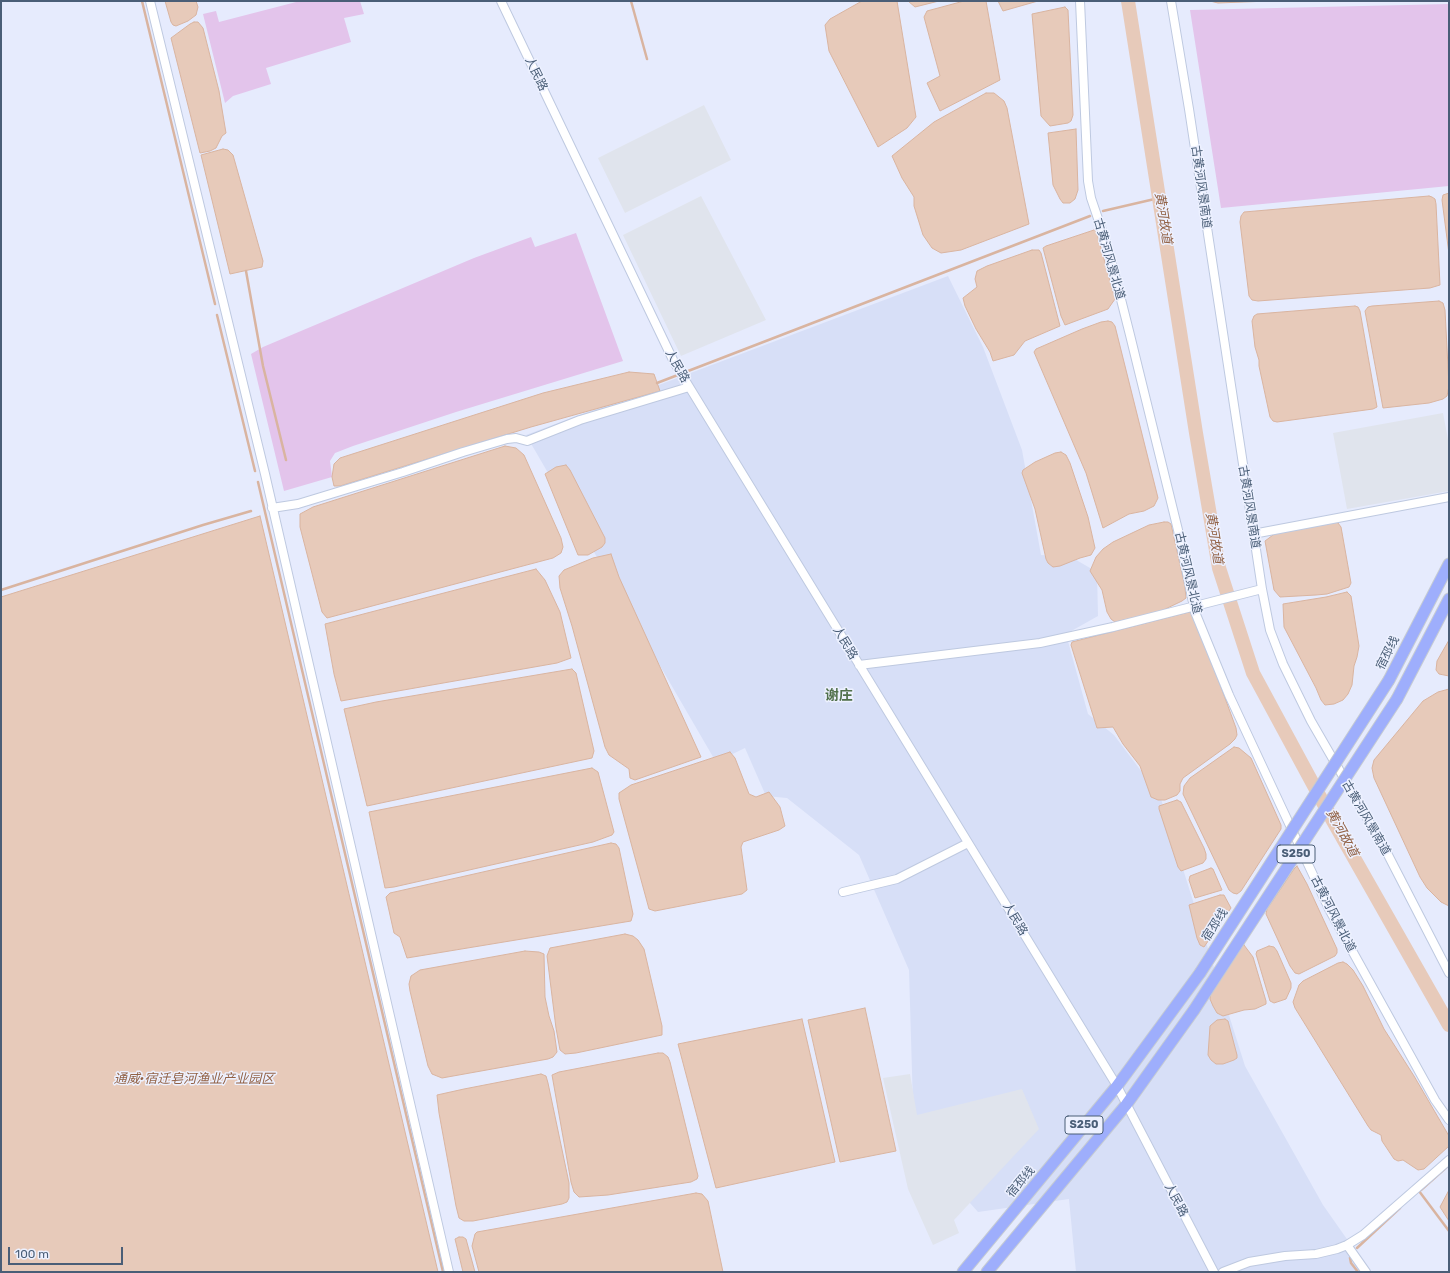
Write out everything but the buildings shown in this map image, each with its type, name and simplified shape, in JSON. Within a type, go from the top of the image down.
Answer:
[{"type":"main road","name":"宿邳线","points":[[963,1272],[1117,1086],[1200,974],[1389,680],[1449,564]]},
{"type":"main road","name":"S250","points":[[987,1272],[1126,1105],[1194,1010],[1397,699],[1449,599]]},
{"type":"street","points":[[150,1],[272,508],[449,1272]]},
{"type":"street","name":"人民路","points":[[501,1],[680,374],[1117,1086],[1214,1272]]},
{"type":"street","name":"古黄河风景北道","points":[[1080,1],[1088,181],[1090,192],[1108,248],[1197,606],[1229,695],[1329,909],[1435,1100],[1449,1120]]},
{"type":"street","name":"古黄河风景南道","points":[[1171,1],[1189,109],[1253,534],[1259,590],[1270,630],[1282,664],[1311,721],[1386,851],[1449,973]]},
{"type":"street","points":[[272,508],[304,503],[507,439],[516,438],[527,441],[580,420],[689,387]]},
{"type":"street","points":[[1253,534],[1449,497]]},
{"type":"street","points":[[859,665],[1040,643],[1113,627],[1259,590]]},
{"type":"street","points":[[843,892],[897,879],[968,843]]},
{"type":"street","points":[[1223,1272],[1249,1262],[1285,1256],[1316,1254],[1347,1245],[1363,1235],[1449,1160]]},
{"type":"street","points":[[1347,1245],[1366,1272]]},
{"type":"shaded area","points":[[300,1],[360,1],[364,14],[344,18],[351,42],[266,68],[271,84],[233,96],[225,103],[203,14],[216,11],[219,22]]},
{"type":"shaded area","points":[[1449,4],[1449,186],[1221,208],[1190,10]]},
{"type":"shaded area","points":[[704,105],[731,160],[625,213],[598,158]]},
{"type":"shaded area","points":[[701,196],[766,320],[681,356],[623,235]]},
{"type":"shaded area","points":[[576,233],[623,361],[456,412],[353,446],[335,453],[330,461],[332,477],[284,491],[251,354],[263,347],[474,258],[531,237],[535,247]]},
{"type":"shaded area","points":[[948,276],[983,347],[1022,450],[1041,555],[1071,557],[1097,572],[1098,616],[1066,634],[1088,714],[1114,735],[1160,796],[1245,1066],[1323,1205],[1370,1272],[1076,1272],[1069,1199],[978,1212],[914,1140],[909,970],[859,855],[787,798],[766,796],[745,748],[716,762],[526,435]]},
{"type":"shaded area","points":[[1443,413],[1449,445],[1449,491],[1347,509],[1333,433]]},
{"type":"shaded area","points":[[910,1074],[917,1115],[1022,1089],[1039,1129],[954,1220],[959,1233],[933,1245],[908,1189],[883,1078]]},
{"type":"water","points":[[165,1],[196,1],[198,7],[196,15],[188,21],[176,26],[173,25]]},
{"type":"water","points":[[862,1],[897,1],[916,117],[907,128],[878,147],[829,51],[825,25],[830,19]]},
{"type":"water","points":[[908,1],[939,1],[915,7]]},
{"type":"water","points":[[964,1],[986,1],[1000,80],[940,111],[927,83],[940,76],[924,17],[927,11]]},
{"type":"water","points":[[998,1],[1038,1],[1003,11]]},
{"type":"water","points":[[1210,1],[1269,1],[1218,3]]},
{"type":"water","points":[[1065,7],[1068,10],[1073,115],[1071,121],[1068,123],[1050,126],[1041,116],[1032,14]]},
{"type":"water","points":[[194,22],[198,22],[203,28],[219,91],[226,133],[222,136],[216,148],[200,153],[171,38]]},
{"type":"water","points":[[986,93],[994,93],[1004,101],[1007,108],[1029,224],[961,250],[941,253],[932,248],[923,235],[914,206],[914,197],[902,178],[892,156],[934,122]]},
{"type":"water","points":[[1076,129],[1078,190],[1075,199],[1070,203],[1063,203],[1053,185],[1048,133]]},
{"type":"water","points":[[223,149],[228,150],[233,155],[263,261],[262,267],[230,274],[201,155]]},
{"type":"water","points":[[1449,193],[1449,254],[1442,200],[1443,195]]},
{"type":"water","points":[[1429,196],[1435,199],[1436,204],[1440,285],[1430,288],[1258,301],[1252,300],[1249,296],[1240,222],[1241,216],[1244,212]]},
{"type":"water","points":[[1096,230],[1115,299],[1108,309],[1065,325],[1061,316],[1043,248]]},
{"type":"water","points":[[1032,250],[1039,250],[1041,253],[1060,326],[1025,341],[1014,355],[993,361],[990,352],[976,329],[965,306],[963,298],[977,287],[975,279],[977,271]]},
{"type":"water","points":[[1439,301],[1443,303],[1445,310],[1449,386],[1447,396],[1443,399],[1429,403],[1383,408],[1365,311],[1368,307],[1372,306]]},
{"type":"water","points":[[1355,306],[1358,307],[1360,311],[1377,407],[1373,409],[1277,422],[1273,421],[1270,417],[1255,347],[1252,321],[1254,316],[1257,314]]},
{"type":"water","points":[[1108,321],[1112,322],[1115,326],[1158,498],[1154,506],[1144,511],[1129,514],[1103,528],[1086,473],[1034,352],[1036,349],[1082,329]]},
{"type":"water","points":[[629,372],[654,374],[660,391],[531,427],[340,486],[334,486],[332,477],[334,464],[340,458],[543,393]]},
{"type":"water","points":[[505,446],[516,448],[524,455],[561,538],[563,547],[561,553],[553,558],[327,618],[322,612],[300,527],[300,514],[313,507]]},
{"type":"water","points":[[1061,452],[1066,455],[1070,463],[1088,517],[1095,548],[1091,555],[1053,567],[1046,559],[1035,509],[1022,473],[1023,470],[1035,462],[1055,453]]},
{"type":"water","points":[[566,465],[605,538],[605,543],[602,547],[588,555],[578,555],[545,474],[556,467]]},
{"type":"water","name":"通威·宿迁皂河渔业产业园区","points":[[260,516],[438,1272],[1,1272],[1,597]]},
{"type":"water","points":[[1335,521],[1341,527],[1351,583],[1349,587],[1327,594],[1280,597],[1274,590],[1265,541],[1277,532]]},
{"type":"water","points":[[1164,522],[1171,524],[1185,587],[1186,598],[1157,613],[1115,622],[1111,619],[1107,612],[1102,590],[1090,571],[1096,557],[1103,549],[1113,542],[1149,525]]},
{"type":"water","points":[[611,554],[619,577],[701,757],[635,780],[630,778],[629,769],[609,755],[605,747],[560,588],[559,576],[564,570],[593,558]]},
{"type":"water","points":[[536,569],[545,580],[560,612],[571,658],[557,663],[341,701],[334,674],[325,624]]},
{"type":"water","points":[[1347,592],[1351,596],[1359,646],[1354,666],[1352,685],[1348,694],[1343,700],[1334,704],[1325,705],[1321,700],[1284,627],[1283,604]]},
{"type":"water","points":[[1189,612],[1193,614],[1196,619],[1236,728],[1237,735],[1230,744],[1183,778],[1180,784],[1180,791],[1177,795],[1165,800],[1158,800],[1151,797],[1140,766],[1123,744],[1113,727],[1097,728],[1071,645],[1072,642]]},
{"type":"water","points":[[1449,640],[1449,676],[1439,674],[1436,670],[1437,661]]},
{"type":"water","points":[[572,669],[576,673],[594,751],[592,758],[367,806],[344,709],[376,702]]},
{"type":"water","points":[[1449,689],[1449,906],[1441,902],[1427,888],[1420,877],[1374,778],[1372,768],[1374,760],[1423,701],[1438,692]]},
{"type":"water","points":[[1234,747],[1239,748],[1251,758],[1281,825],[1281,829],[1241,891],[1237,894],[1229,890],[1183,794],[1184,786],[1190,778]]},
{"type":"water","points":[[730,752],[735,758],[749,794],[756,797],[769,792],[780,807],[785,826],[779,830],[743,842],[741,847],[747,890],[742,894],[655,911],[649,909],[619,799],[619,793],[631,785]]},
{"type":"water","points":[[592,768],[598,772],[614,832],[612,835],[593,842],[385,888],[369,812]]},
{"type":"water","points":[[1177,800],[1181,802],[1206,854],[1206,859],[1203,863],[1181,871],[1178,867],[1159,809],[1159,806]]},
{"type":"water","points":[[611,843],[616,844],[619,848],[633,914],[631,921],[407,958],[400,937],[394,933],[386,897],[390,893]]},
{"type":"water","points":[[1297,866],[1337,949],[1335,956],[1299,974],[1295,973],[1290,966],[1266,914],[1267,909]]},
{"type":"water","points":[[1211,868],[1213,869],[1222,890],[1195,898],[1189,880],[1190,876]]},
{"type":"water","points":[[1224,895],[1231,908],[1204,947],[1200,945],[1197,938],[1189,905]]},
{"type":"water","points":[[625,934],[633,936],[638,940],[644,949],[662,1026],[662,1035],[565,1054],[560,1050],[556,1028],[547,956],[550,948]]},
{"type":"water","points":[[1244,945],[1253,957],[1266,1004],[1255,1009],[1244,1010],[1223,1016],[1217,1013],[1213,1006],[1210,999],[1211,992],[1240,948]]},
{"type":"water","points":[[1269,946],[1274,947],[1277,951],[1291,983],[1291,988],[1286,999],[1274,1003],[1270,1001],[1256,954],[1257,951]]},
{"type":"water","points":[[525,951],[544,954],[545,997],[554,1031],[557,1052],[553,1057],[548,1059],[442,1078],[432,1074],[428,1066],[410,991],[409,984],[411,976],[420,970]]},
{"type":"water","points":[[1343,962],[1353,970],[1363,986],[1384,1029],[1414,1076],[1449,1136],[1449,1146],[1424,1169],[1418,1170],[1403,1160],[1398,1161],[1394,1159],[1382,1141],[1381,1135],[1371,1130],[1368,1126],[1295,1008],[1293,1002],[1299,985],[1303,981],[1338,963]]},
{"type":"water","points":[[865,1008],[896,1151],[840,1162],[808,1020]]},
{"type":"water","points":[[802,1019],[835,1162],[716,1188],[678,1044]]},
{"type":"water","points":[[1225,1019],[1228,1021],[1237,1058],[1223,1064],[1216,1064],[1208,1055],[1210,1026],[1217,1020]]},
{"type":"water","points":[[663,1053],[668,1057],[670,1062],[698,1176],[697,1179],[691,1182],[608,1195],[579,1197],[574,1192],[571,1182],[552,1075],[559,1072]]},
{"type":"water","points":[[541,1074],[546,1076],[548,1083],[569,1183],[569,1198],[567,1202],[473,1221],[464,1221],[459,1218],[456,1206],[437,1095]]},
{"type":"water","points":[[1449,1190],[1449,1221],[1440,1207]]},
{"type":"water","points":[[696,1193],[702,1194],[708,1201],[723,1272],[479,1272],[472,1246],[475,1234],[477,1232]]},
{"type":"water","points":[[459,1237],[466,1239],[475,1272],[463,1272],[455,1239]]},
{"type":"waterway","points":[[142,1],[215,304]]},
{"type":"waterway","points":[[631,1],[647,59]]},
{"type":"waterway","name":"黄河故道","points":[[1128,1],[1196,433],[1219,568],[1253,673],[1333,821],[1449,1025]]},
{"type":"waterway","points":[[1103,211],[1159,198]]},
{"type":"waterway","points":[[657,383],[1090,216]]},
{"type":"waterway","points":[[246,271],[263,366],[286,460]]},
{"type":"waterway","points":[[217,315],[255,471]]},
{"type":"waterway","points":[[258,482],[443,1272]]},
{"type":"waterway","points":[[1,590],[251,511]]},
{"type":"waterway","points":[[1421,1190],[1449,1165]]},
{"type":"waterway","points":[[1419,1191],[1449,1231]]},
{"type":"waterway","points":[[1357,1248],[1400,1208]]},
{"type":"waterway","points":[[1350,1258],[1351,1263],[1358,1272]]},
{"type":"district","name":"谢庄","points":[[839,696]]}]
